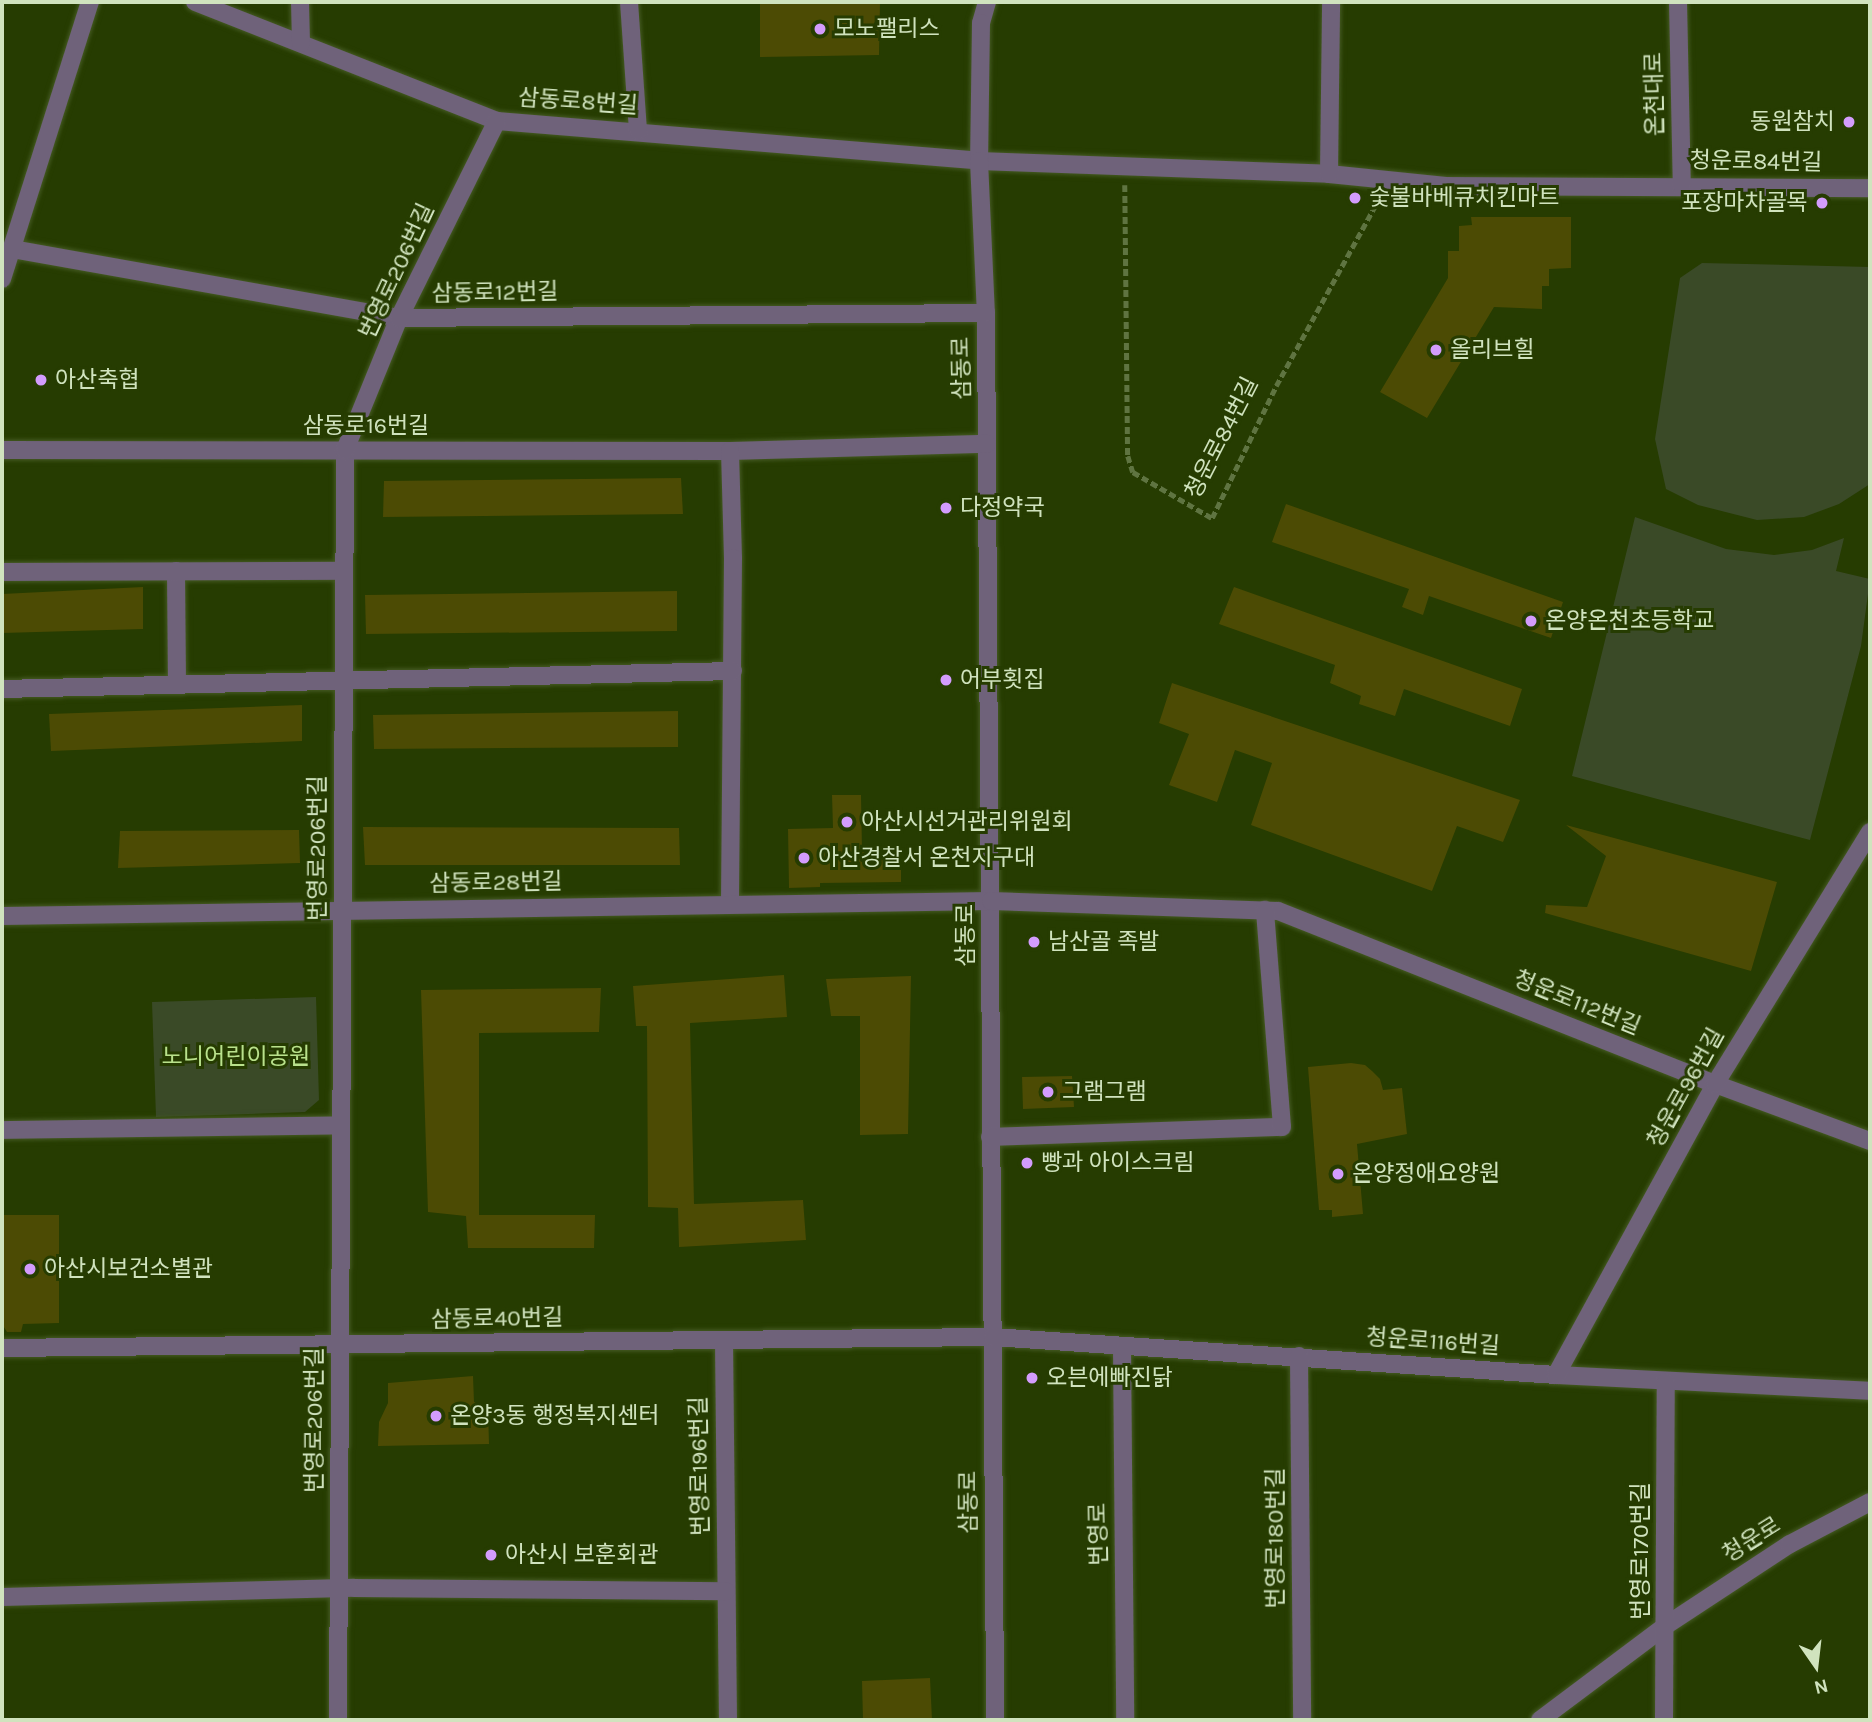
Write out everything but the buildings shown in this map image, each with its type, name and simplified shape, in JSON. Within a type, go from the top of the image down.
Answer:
[{"type":"street","points":[[2,279],[90,2]]},
{"type":"street","name":"삼동로8번길","points":[[195,2],[498,121],[979,161]]},
{"type":"street","points":[[300,2],[301,43]]},
{"type":"street","points":[[629,2],[638,131]]},
{"type":"street","name":"삼동로","points":[[972,2],[981,23]]},
{"type":"street","name":"삼동로","points":[[987,2],[981,23],[979,161],[986,313],[995,1720]]},
{"type":"street","points":[[1329,174],[1331,2]]},
{"type":"street","name":"온천대로","points":[[1678,2],[1682,186]]},
{"type":"street","name":"번영로206번길","points":[[338,1720],[345,450],[399,318],[498,121]]},
{"type":"street","name":"청운로84번길","points":[[979,161],[1329,174],[1448,186],[1870,188]]},
{"type":"street","name":"삼동로12번길","points":[[12,249],[399,318],[986,313]]},
{"type":"street","name":"삼동로16번길","points":[[2,450],[730,452],[987,444]]},
{"type":"street","points":[[730,452],[733,671],[730,904]]},
{"type":"street","points":[[176,571],[177,684]]},
{"type":"street","points":[[2,572],[344,571]]},
{"type":"street","points":[[2,689],[733,671]]},
{"type":"street","name":"청운로96번길","points":[[1556,1375],[1715,1084],[1870,832]]},
{"type":"street","name":"삼동로28번길","points":[[2,916],[991,901]]},
{"type":"street","name":"청운로112번길","points":[[991,901],[1278,911],[1715,1084],[1870,1141]]},
{"type":"street","points":[[990,1137],[1282,1127],[1265,910]]},
{"type":"street","points":[[2,1130],[341,1125]]},
{"type":"street","name":"청운로116번길","points":[[993,1337],[1666,1382],[1870,1391]]},
{"type":"street","name":"삼동로40번길","points":[[2,1348],[993,1337]]},
{"type":"street","name":"번영로196번길","points":[[724,1340],[728,1720]]},
{"type":"street","name":"번영로","points":[[1122,1347],[1125,1720]]},
{"type":"street","name":"번영로180번길","points":[[1299,1356],[1302,1720]]},
{"type":"street","name":"번영로170번길","points":[[1664,1720],[1666,1382]]},
{"type":"street","name":"청운로","points":[[1665,1626],[1790,1544],[1870,1502]]},
{"type":"street","points":[[2,1597],[339,1589],[726,1591]]},
{"type":"street","points":[[1540,1720],[1665,1626]]},
{"type":"path","name":"청운로84번길","points":[[1125,167],[1128,456],[1132,472],[1212,519],[1276,386],[1389,182]]},
{"type":"green space","points":[[1702,263],[1870,267],[1870,484],[1839,504],[1804,517],[1757,520],[1698,505],[1666,489],[1655,439],[1680,278]]},
{"type":"green space","points":[[1635,517],[1726,549],[1774,555],[1812,550],[1844,538],[1836,571],[1870,579],[1861,646],[1810,840],[1572,776]]},
{"type":"green space","name":"노니어린이공원","points":[[316,997],[319,1100],[305,1112],[156,1117],[152,1002]]},
{"type":"place","name":"모노팰리스","points":[[820,29]]},
{"type":"place","name":"동원참치","points":[[1849,122]]},
{"type":"place","name":"숯불바베큐치킨마트","points":[[1355,198]]},
{"type":"place","name":"포장마차골목","points":[[1822,203]]},
{"type":"place","name":"올리브힐","points":[[1436,350]]},
{"type":"place","name":"아산축협","points":[[41,380]]},
{"type":"place","name":"다정약국","points":[[946,508]]},
{"type":"place","name":"온양온천초등학교","points":[[1531,621]]},
{"type":"place","name":"어부횟집","points":[[946,680]]},
{"type":"place","name":"아산시선거관리위원회","points":[[847,822]]},
{"type":"place","name":"아산경찰서 온천지구대","points":[[804,858]]},
{"type":"place","name":"남산골 족발","points":[[1034,942]]},
{"type":"place","name":"그램그램","points":[[1048,1092]]},
{"type":"place","name":"빵과 아이스크림","points":[[1027,1163]]},
{"type":"place","name":"온양정애요양원","points":[[1338,1174]]},
{"type":"place","name":"아산시보건소별관","points":[[30,1269]]},
{"type":"place","name":"오븐에빠진닭","points":[[1032,1378]]},
{"type":"place","name":"온양3동 행정복지센터","points":[[436,1416]]},
{"type":"place","name":"아산시 보훈회관","points":[[491,1555]]}]
